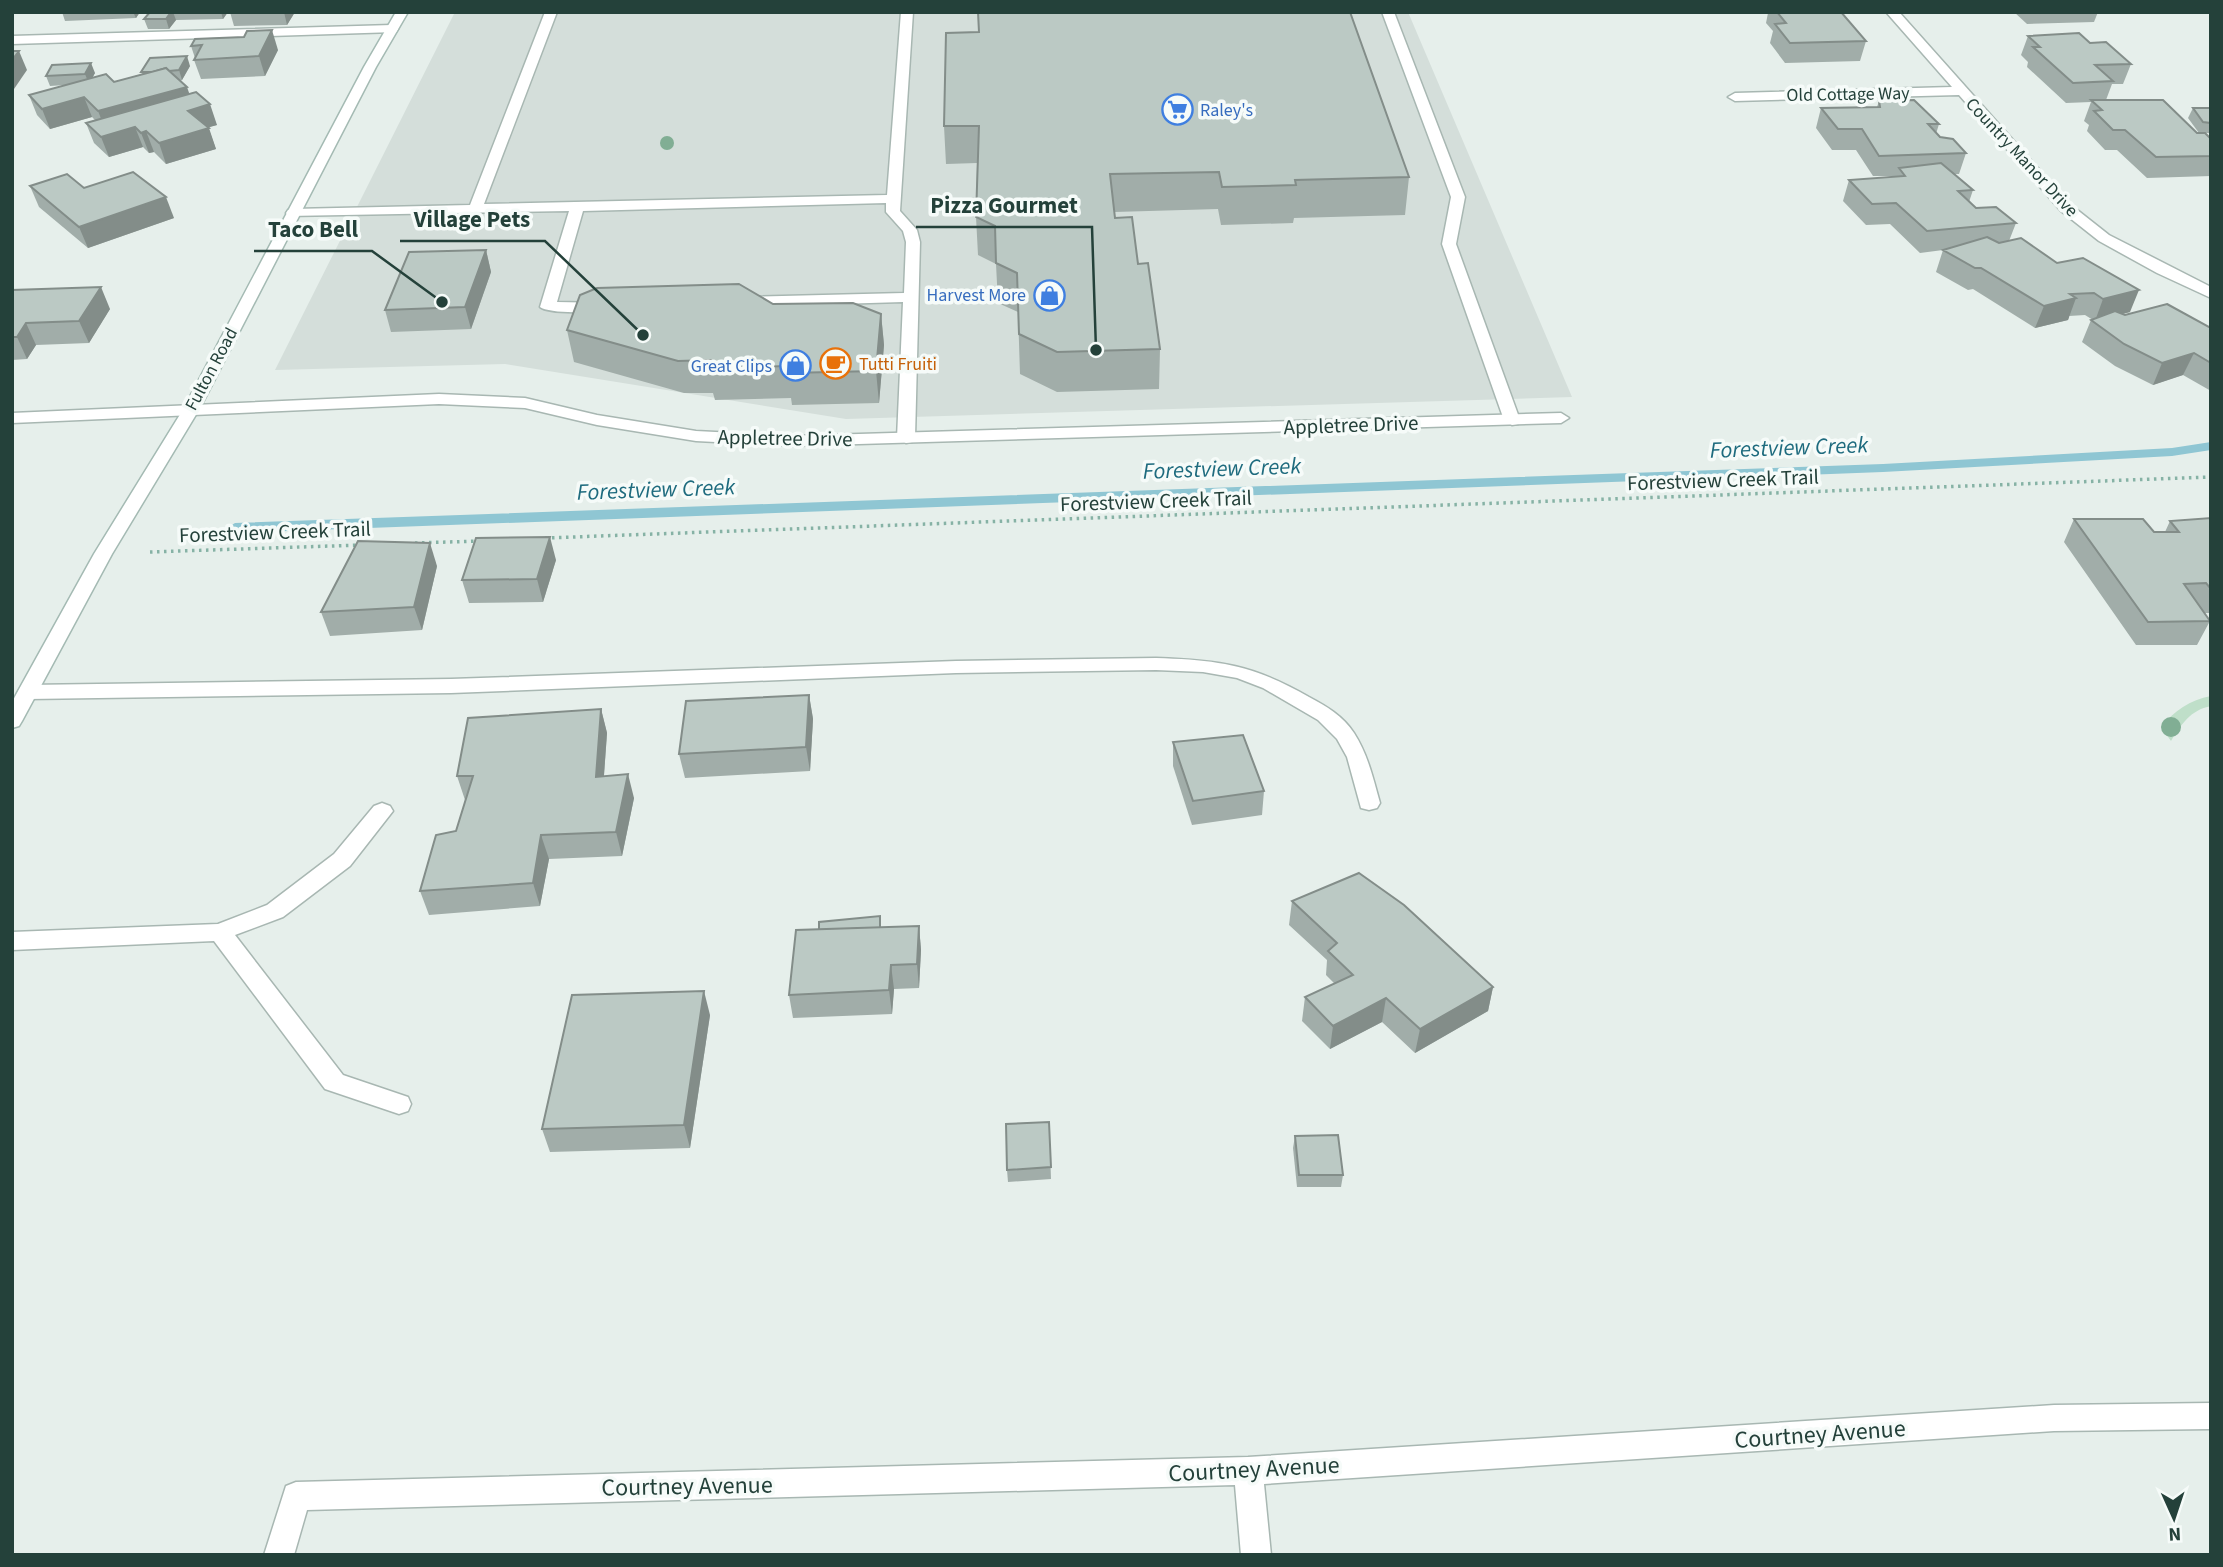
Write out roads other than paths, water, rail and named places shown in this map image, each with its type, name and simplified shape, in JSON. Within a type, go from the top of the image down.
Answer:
[{"type":"street","name":"Fulton Road","points":[[12,721],[103,554],[192,408],[293,213],[402,12]]},
{"type":"street","points":[[475,209],[551,12]]},
{"type":"street","points":[[906,438],[913,242],[910,230],[893,212],[907,12]]},
{"type":"street","points":[[1388,12],[1458,197],[1448,244],[1512,420]]},
{"type":"street","name":"Country Manor Drive","points":[[1892,12],[2054,197],[2083,223],[2162,270],[2211,293]]},
{"type":"street","points":[[12,40],[391,29]]},
{"type":"street","name":"Old Cottage Way","points":[[1735,97],[1960,91]]},
{"type":"street","points":[[293,213],[894,199]]},
{"type":"street","points":[[577,207],[548,307],[617,305]]},
{"type":"street","points":[[728,302],[909,297]]},
{"type":"street","name":"Appletree Drive","points":[[12,418],[439,399],[525,402],[597,420],[696,436],[792,441],[1561,418]]},
{"type":"street","points":[[28,692],[451,686],[969,667],[1145,664],[1203,666],[1240,672],[1270,683],[1325,715],[1345,735],[1357,757],[1369,803]]},
{"type":"street","points":[[12,941],[220,932],[275,911],[342,860],[382,811]]},
{"type":"street","points":[[220,932],[334,1082],[399,1104]]},
{"type":"street","name":"Courtney Avenue","points":[[279,1555],[296,1496],[1248,1471],[2054,1418],[2211,1416]]},
{"type":"street","points":[[1248,1471],[1256,1555]]},
{"type":"waterway","name":"Forestview Creek","points":[[235,528],[1883,468],[2172,452],[2211,446]]},
{"type":"place","name":"Raley's","points":[[1177,110]]},
{"type":"place","name":"Harvest More","points":[[1049,295]]},
{"type":"place","name":"Taco Bell","points":[[442,302]]},
{"type":"place","name":"Village Pets","points":[[643,335]]},
{"type":"place","name":"Pizza Gourmet","points":[[1096,350]]},
{"type":"place","name":"Tutti Fruiti","points":[[836,364]]},
{"type":"place","name":"Great Clips","points":[[795,366]]}]
